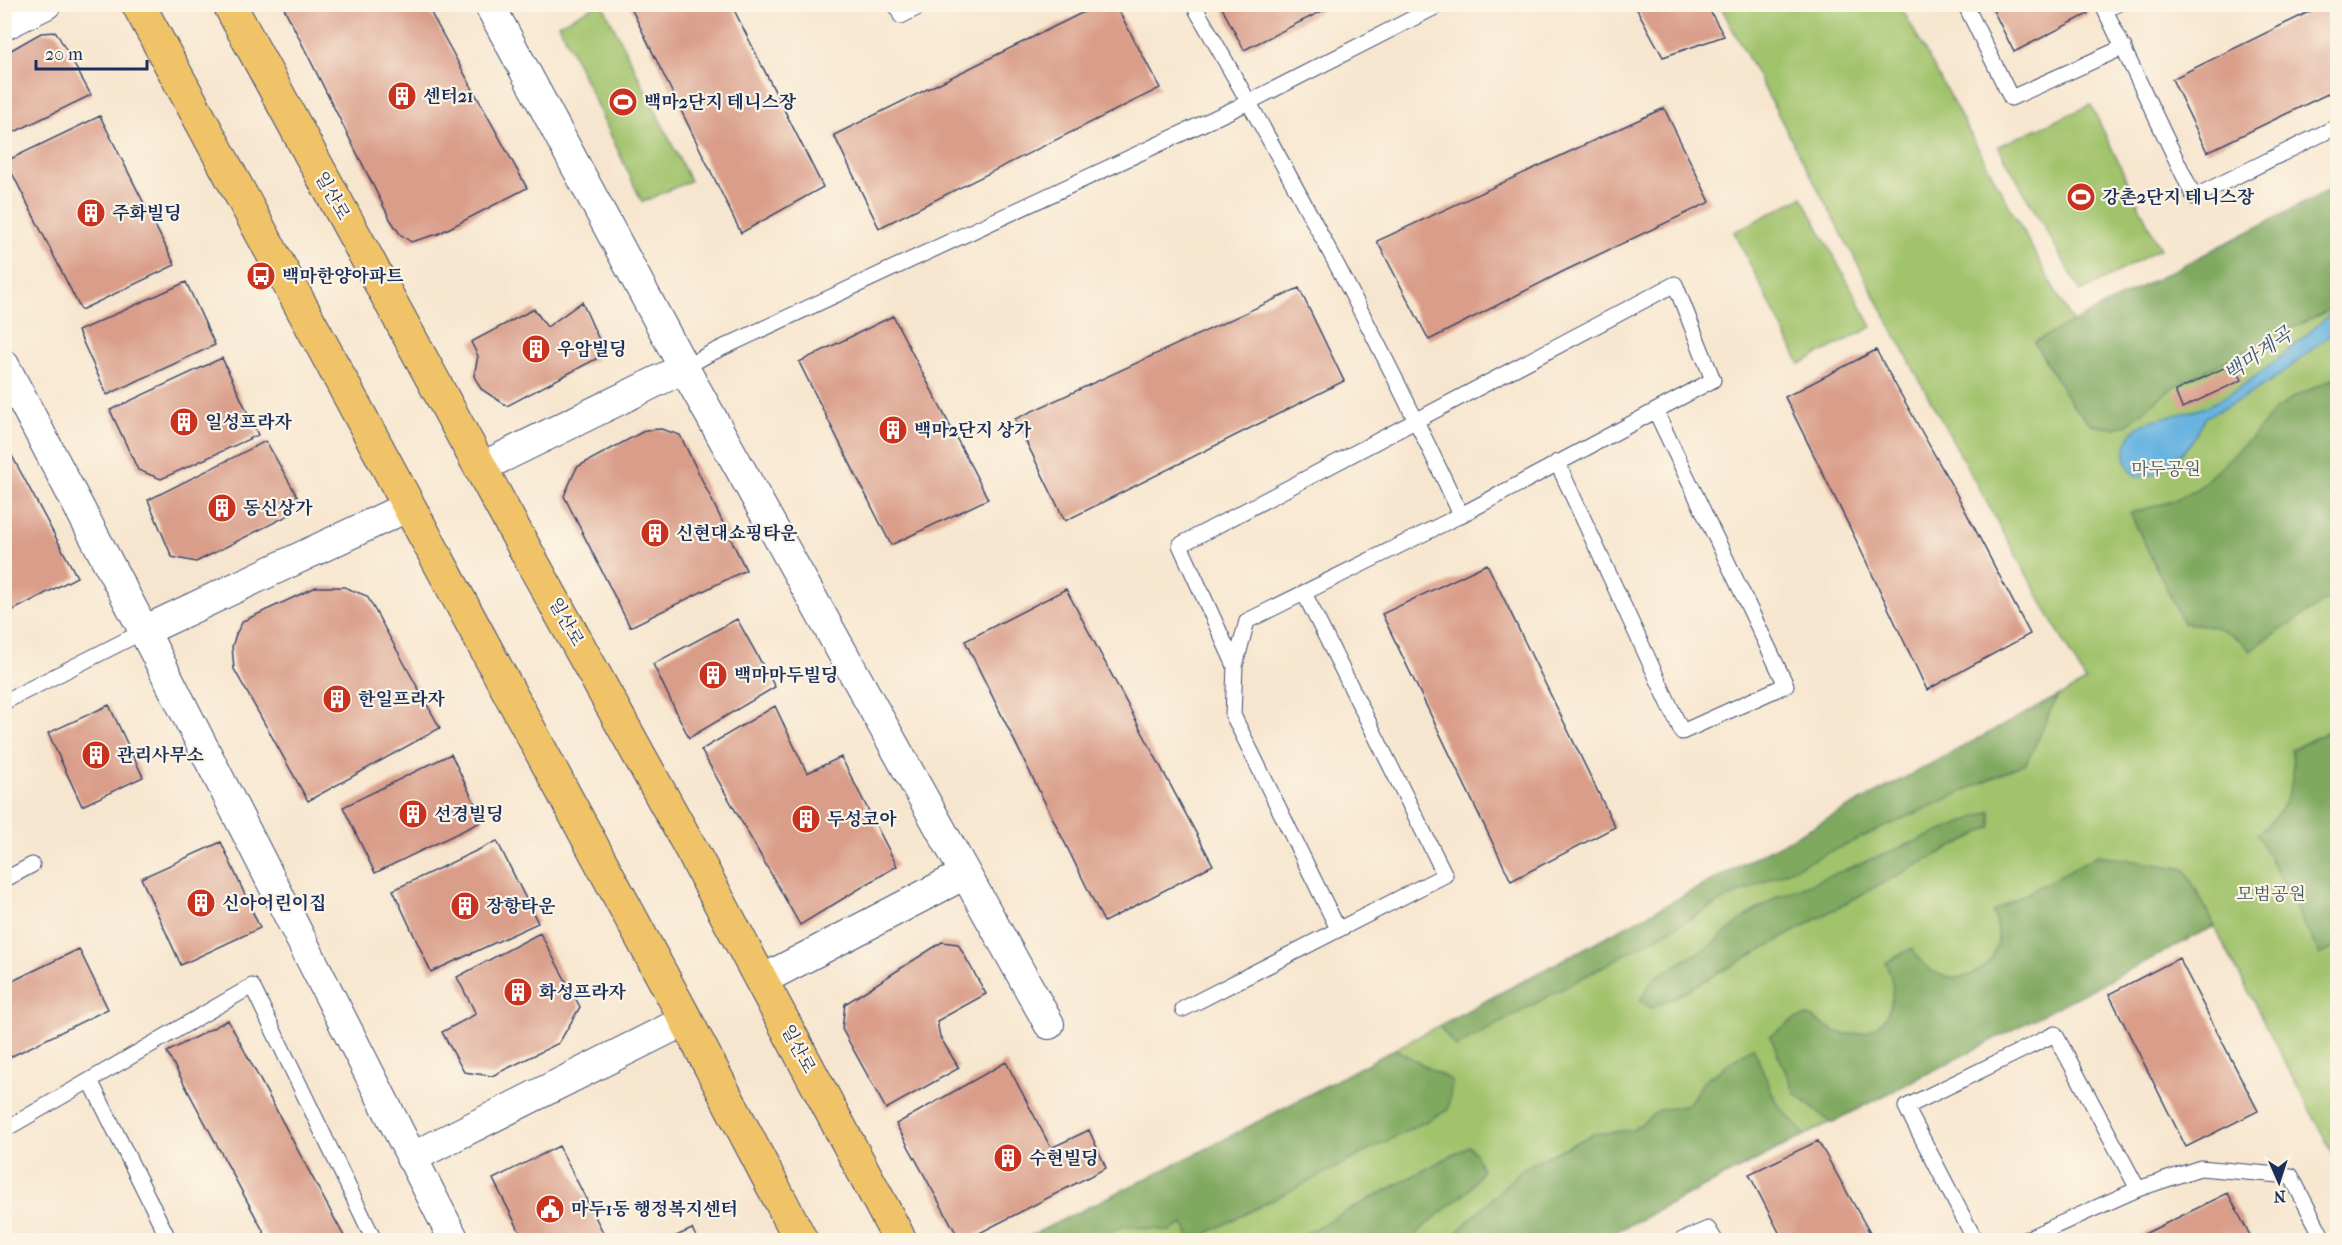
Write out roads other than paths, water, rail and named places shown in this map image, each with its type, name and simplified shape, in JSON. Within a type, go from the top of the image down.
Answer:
[{"type":"main road","points":[[138,4],[686,1020],[801,1240]]},
{"type":"main road","name":"일산로","points":[[229,4],[264,74],[762,980],[900,1240]]},
{"type":"street","points":[[4,25],[46,4]]},
{"type":"street","points":[[489,4],[684,368],[1049,1024]]},
{"type":"street","points":[[4,365],[144,631],[454,1240]]},
{"type":"street","points":[[482,467],[684,368]]},
{"type":"street","points":[[144,631],[409,506]]},
{"type":"street","points":[[762,980],[964,874]]},
{"type":"street","points":[[411,1158],[686,1020]]},
{"type":"lane","points":[[896,4],[901,16],[925,4]]},
{"type":"lane","points":[[1193,4],[1249,102],[1416,419],[1461,515]]},
{"type":"lane","points":[[684,368],[706,355],[1249,102],[1441,4]]},
{"type":"lane","points":[[1965,4],[2011,98],[2124,47]]},
{"type":"lane","points":[[2118,4],[2105,10],[2194,197],[2337,126]]},
{"type":"lane","points":[[1235,666],[1180,545],[1675,284],[1713,380],[1461,515],[1247,621],[1235,666],[1233,715],[1338,929]]},
{"type":"lane","points":[[1557,462],[1682,732],[1786,685],[1656,412]]},
{"type":"lane","points":[[1183,1009],[1445,875],[1304,593]]},
{"type":"lane","points":[[4,702],[144,631]]},
{"type":"lane","points":[[4,880],[32,865]]},
{"type":"lane","points":[[4,1130],[252,986],[374,1240]]},
{"type":"lane","points":[[1975,1240],[1906,1107],[2055,1034],[2138,1189]]},
{"type":"lane","points":[[90,1080],[168,1240]]},
{"type":"lane","points":[[2025,1240],[2138,1189],[2200,1167],[2291,1176],[2324,1240]]},
{"type":"lane","points":[[1682,1240],[1708,1229],[1715,1240]]},
{"type":"water","points":[[2337,309],[2337,329],[2283,373],[2243,398],[2206,417],[2190,444],[2174,461],[2155,474],[2138,477],[2130,469],[2127,465],[2125,448],[2129,437],[2136,429],[2154,420],[2205,407],[2223,398],[2257,375]]},
{"type":"place","name":"센터21","points":[[402,96]]},
{"type":"place","name":"백마2단지 테니스장","points":[[623,102]]},
{"type":"place","name":"강촌2단지 테니스장","points":[[2081,197]]},
{"type":"place","name":"주화빌딩","points":[[91,213]]},
{"type":"place","name":"백마한양아파트","points":[[261,276]]},
{"type":"place","name":"우암빌딩","points":[[536,349]]},
{"type":"place","name":"일성프라자","points":[[184,422]]},
{"type":"place","name":"백마2단지 상가","points":[[893,430]]},
{"type":"place","name":"동신상가","points":[[222,508]]},
{"type":"place","name":"신현대쇼핑타운","points":[[655,533]]},
{"type":"place","name":"백마마두빌딩","points":[[713,675]]},
{"type":"place","name":"한일프라자","points":[[337,699]]},
{"type":"place","name":"관리사무소","points":[[96,755]]},
{"type":"place","name":"선경빌딩","points":[[413,814]]},
{"type":"place","name":"두성코아","points":[[806,819]]},
{"type":"place","name":"신아어린이집","points":[[201,903]]},
{"type":"place","name":"장항타운","points":[[465,906]]},
{"type":"place","name":"화성프라자","points":[[518,992]]},
{"type":"place","name":"수현빌딩","points":[[1008,1158]]},
{"type":"place","name":"마두1동 행정복지센터","points":[[550,1209]]},
{"type":"water label","name":"백마계곡","points":[[2258,354]]},
{"type":"park label","name":"마두공원","points":[[2166,469]]},
{"type":"park label","name":"모범공원","points":[[2271,894]]}]
